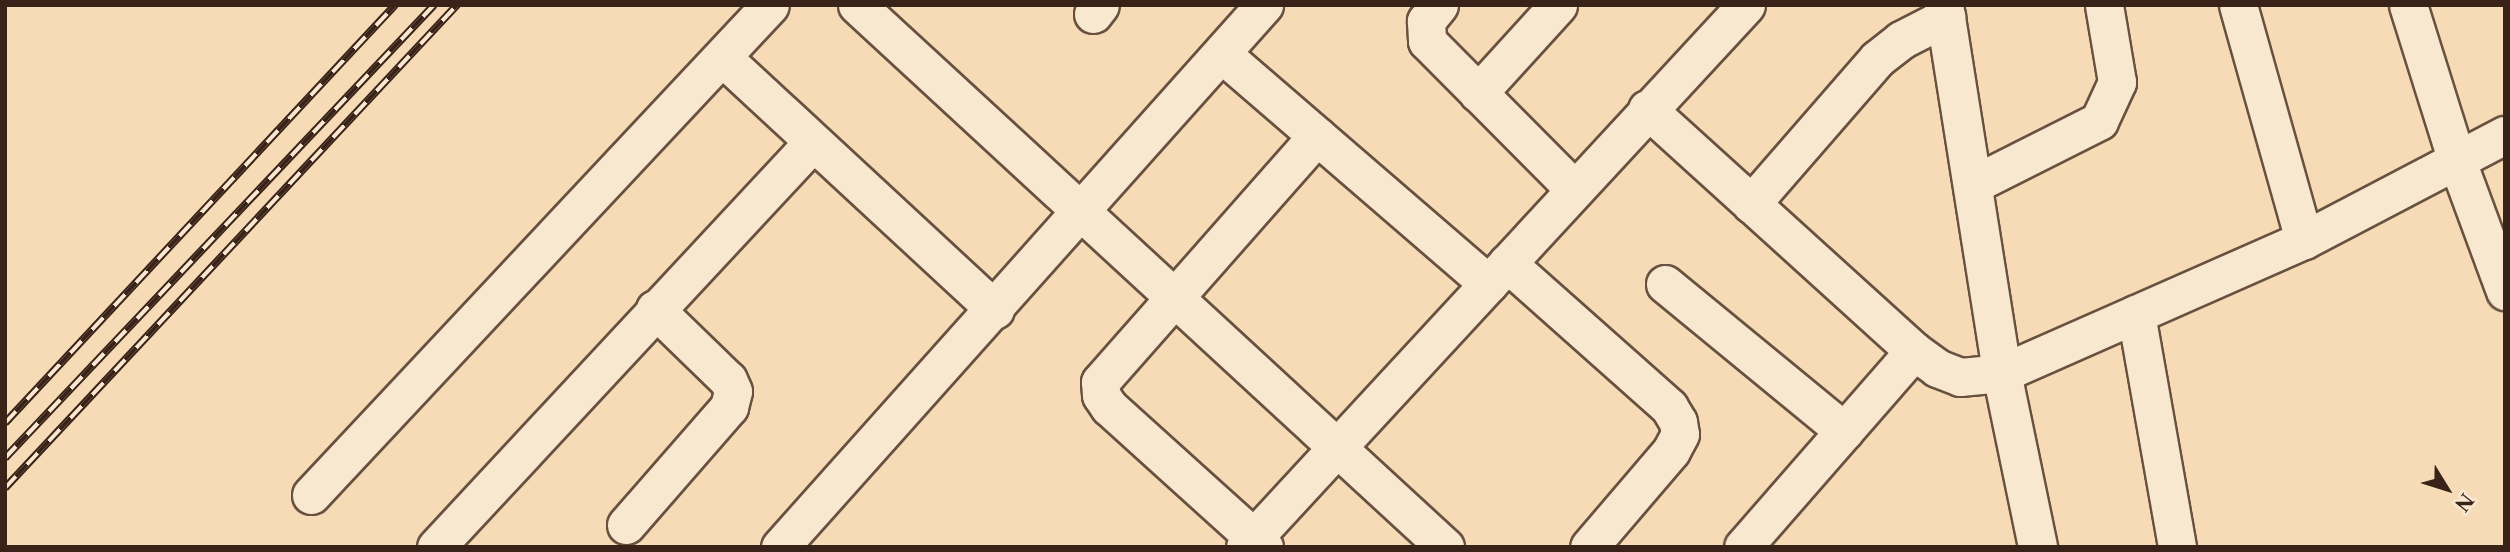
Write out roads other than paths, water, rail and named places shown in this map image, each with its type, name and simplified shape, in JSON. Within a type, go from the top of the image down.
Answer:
[{"type":"street","points":[[311,495],[770,5]]},
{"type":"street","points":[[857,5],[1172,298],[1446,547]]},
{"type":"street","points":[[780,547],[995,310],[1264,5]]},
{"type":"street","points":[[1439,5],[1426,21],[1427,41],[1574,189]]},
{"type":"street","points":[[1478,93],[1558,5]]},
{"type":"street","points":[[1317,136],[1111,366],[1100,382],[1101,395],[1255,544],[1335,446],[1647,108],[1746,5]]},
{"type":"street","points":[[1974,184],[2099,121],[2117,82],[2104,5]]},
{"type":"street","points":[[2238,5],[2304,240]]},
{"type":"street","points":[[2408,5],[2457,161],[2505,292]]},
{"type":"street","points":[[1751,204],[1877,59],[1900,40],[1945,11],[1974,184],[2001,373],[2038,547]]},
{"type":"street","points":[[1222,54],[1317,136],[1669,407],[1678,422],[1680,434],[1671,451],[1589,547]]},
{"type":"street","points":[[722,57],[995,310]]},
{"type":"street","points":[[1647,108],[1914,351],[1937,368],[1960,377],[2001,373],[2304,240],[2505,135]]},
{"type":"street","points":[[454,539],[655,310],[813,142]]},
{"type":"street","points":[[1665,284],[1844,431]]},
{"type":"street","points":[[626,525],[729,407],[733,391],[729,380],[655,310]]},
{"type":"street","points":[[2136,314],[2177,547]]},
{"type":"street","points":[[1743,547],[1914,351]]},
{"type":"railway","points":[[5,423],[395,5]]},
{"type":"railway","points":[[5,458],[434,5]]},
{"type":"railway","points":[[5,488],[457,5]]}]
